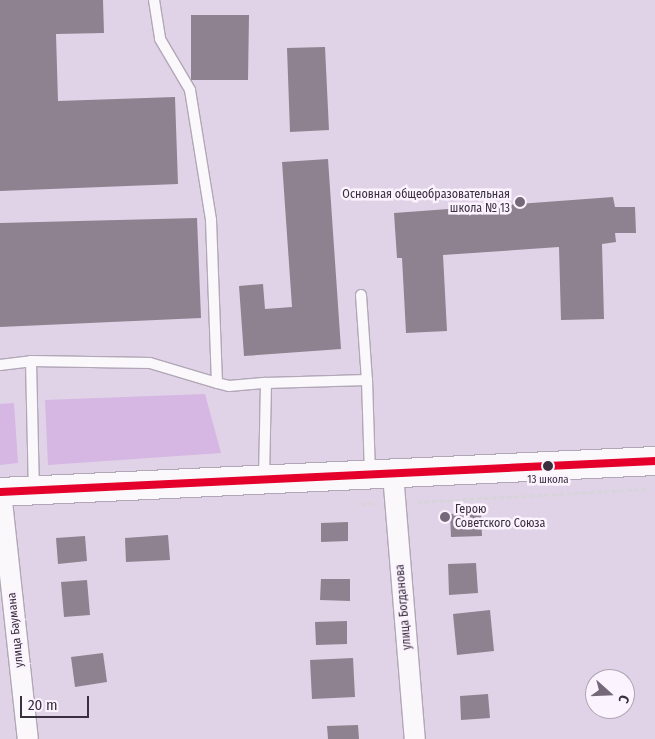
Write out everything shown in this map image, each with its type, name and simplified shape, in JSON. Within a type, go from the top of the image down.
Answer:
[{"type":"main road","points":[[0,492],[655,461]]},
{"type":"street","name":"улица Богданова","points":[[382,474],[395,503],[415,739]]},
{"type":"street","name":"улица Баумана","points":[[0,492],[28,739]]},
{"type":"lane","points":[[154,0],[160,39],[190,90],[211,220],[217,383]]},
{"type":"lane","points":[[361,295],[367,380],[382,474]]},
{"type":"lane","points":[[31,361],[34,490]]},
{"type":"lane","points":[[0,364],[31,361],[150,363],[229,386],[367,380]]},
{"type":"lane","points":[[264,479],[266,383]]},
{"type":"path","points":[[361,504],[655,488]]},
{"type":"shaded area","points":[[205,394],[221,453],[48,465],[45,400]]},
{"type":"shaded area","points":[[14,403],[18,463],[0,465],[0,404]]},
{"type":"building","points":[[0,0],[103,0],[104,33],[56,34],[58,101],[175,97],[178,184],[0,191]]},
{"type":"building","points":[[191,15],[249,15],[248,80],[191,80]]},
{"type":"building","points":[[325,47],[329,130],[290,132],[287,48]]},
{"type":"building","points":[[328,159],[341,349],[244,356],[239,286],[263,284],[265,309],[292,307],[282,162]]},
{"type":"building","points":[[613,197],[615,207],[635,207],[636,233],[615,233],[616,242],[602,244],[604,319],[561,320],[559,247],[443,255],[447,331],[406,333],[402,258],[397,258],[394,213]]},
{"type":"building","points":[[197,218],[201,318],[0,327],[0,223]]},
{"type":"building","points":[[481,512],[482,536],[451,537],[450,514]]},
{"type":"building","points":[[348,522],[348,541],[321,542],[321,523]]},
{"type":"building","points":[[168,535],[170,560],[126,562],[125,538]]},
{"type":"building","points":[[85,536],[87,561],[58,564],[56,538]]},
{"type":"building","points":[[476,563],[478,593],[449,595],[448,564]]},
{"type":"building","points":[[321,579],[350,579],[350,601],[320,600]]},
{"type":"building","points":[[87,580],[90,615],[64,617],[61,582]]},
{"type":"building","points":[[490,610],[494,651],[457,655],[453,614]]},
{"type":"building","points":[[347,621],[347,644],[316,645],[315,622]]},
{"type":"building","points":[[103,653],[107,682],[75,687],[71,657]]},
{"type":"building","points":[[353,658],[355,697],[312,699],[310,660]]},
{"type":"building","points":[[488,694],[490,718],[461,720],[460,696]]},
{"type":"building","points":[[358,725],[359,739],[328,739],[327,726]]},
{"type":"transit line","points":[[0,492],[655,461]]},
{"type":"place","name":"Основная общеобразовательная школа № 13","points":[[520,202]]},
{"type":"place","name":"13 школа","points":[[548,466]]},
{"type":"place","name":"Герою Советского Союза","points":[[445,517]]}]
